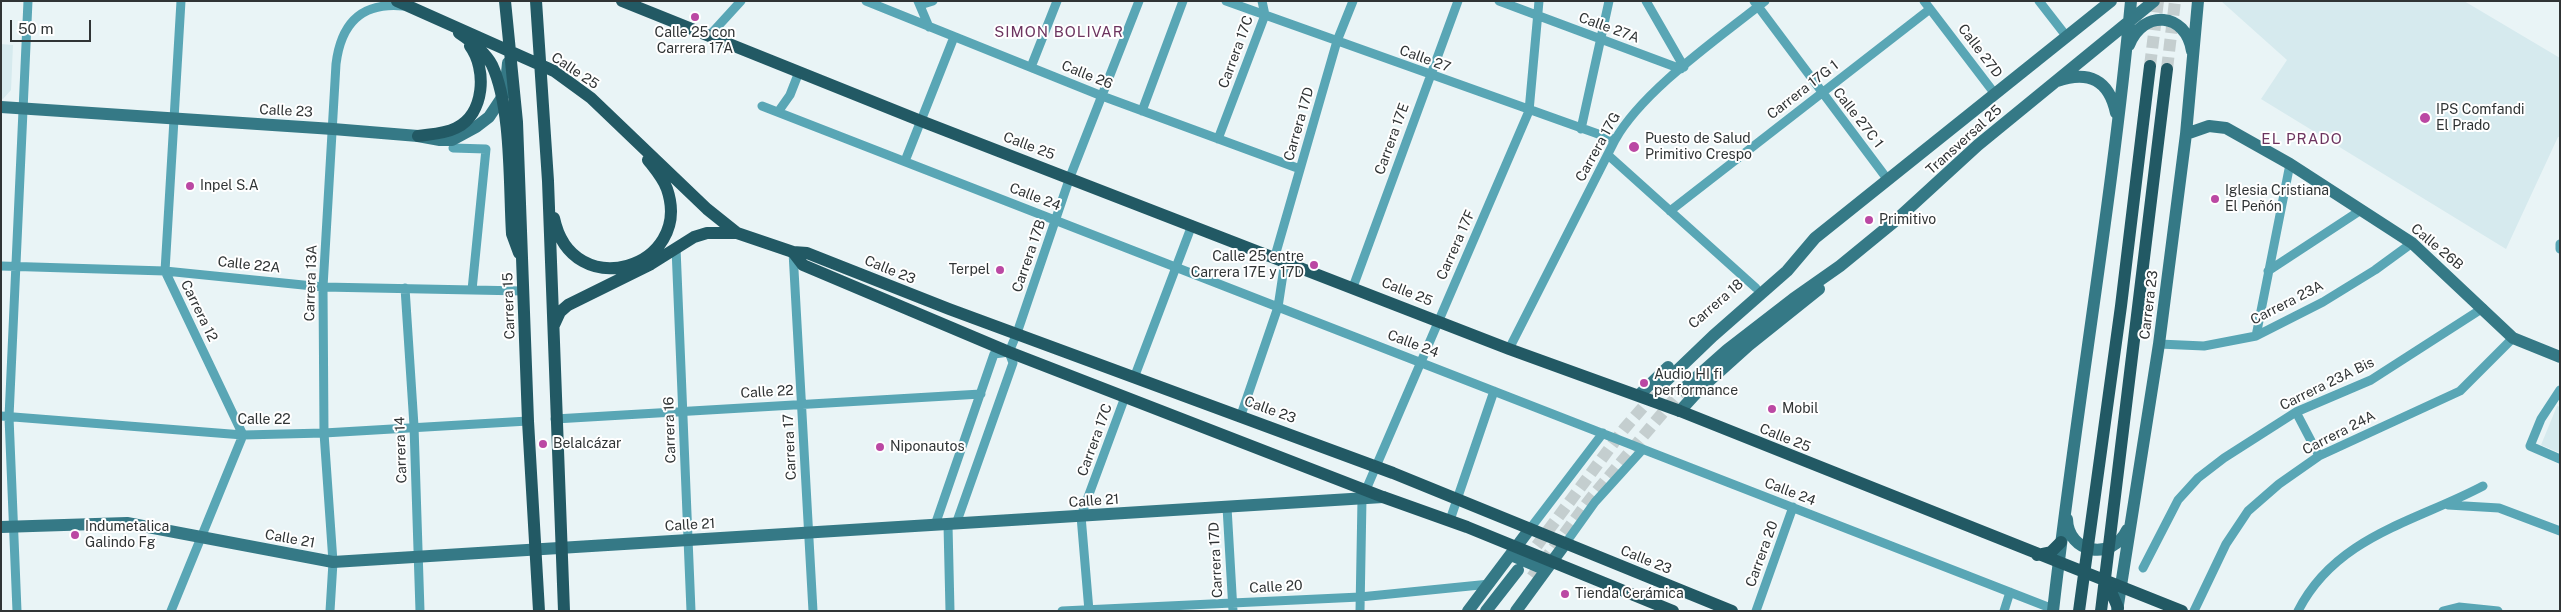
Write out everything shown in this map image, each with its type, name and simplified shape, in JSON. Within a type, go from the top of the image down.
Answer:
[{"type":"main road","name":"Carrera 15","points":[[505,1],[508,48],[517,122],[528,421],[539,611]]},
{"type":"main road","points":[[536,1],[548,181],[555,419],[564,611]]},
{"type":"main road","name":"Calle 25","points":[[622,1],[921,121],[1280,258],[1509,349],[1680,410],[2037,555],[2182,611]]},
{"type":"main road","name":"Transversal 25","points":[[1777,280],[1815,238],[2111,1]]},
{"type":"main road","points":[[2053,610],[2074,439],[2117,124],[2131,1]]},
{"type":"main road","name":"Transversal 25","points":[[1682,390],[1727,350],[1793,299],[1840,266],[1927,194],[1978,145],[2052,82],[2129,23],[2154,1]]},
{"type":"main road","name":"Carrera 23","points":[[2118,610],[2120,587],[2159,344],[2186,134],[2198,1]]},
{"type":"main road","name":"Calle 25","points":[[403,4],[554,71],[590,98],[708,209]]},
{"type":"main road","points":[[427,14],[480,50],[491,64],[500,86],[504,112],[512,234],[523,263]]},
{"type":"main road","points":[[2125,60],[2130,43],[2137,30],[2150,21],[2163,20],[2180,27],[2187,35],[2192,48],[2193,66]]},
{"type":"main road","points":[[418,136],[440,134],[458,128],[470,116],[478,101],[481,84],[480,68],[474,52],[465,40],[454,31]]},
{"type":"main road","name":"Calle 23","points":[[1,107],[333,129],[452,140],[465,134],[489,117],[505,93],[508,48]]},
{"type":"main road","name":"Carrera 23","points":[[2080,611],[2121,306],[2150,66]]},
{"type":"main road","name":"Carrera 23","points":[[2101,611],[2167,70]]},
{"type":"main road","points":[[2052,82],[2076,76],[2097,81],[2104,86],[2111,97],[2117,124]]},
{"type":"main road","name":"Calle 26B","points":[[2186,134],[2199,128],[2221,126],[2290,164],[2412,243],[2513,338],[2560,357]]},
{"type":"main road","points":[[548,181],[557,230],[561,239],[573,254],[589,264],[608,269],[626,267],[644,259],[658,246],[667,230],[670,211],[669,196],[662,179],[627,132]]},
{"type":"main road","name":"Calle 23","points":[[708,209],[737,233],[793,252],[807,253],[1134,378],[1375,466],[1732,611]]},
{"type":"main road","points":[[553,328],[560,312],[568,305],[651,264],[676,248],[707,232],[737,233]]},
{"type":"main road","name":"Carrera 18","points":[[1639,395],[1756,288],[1815,238]]},
{"type":"main road","name":"Calle 23","points":[[793,252],[803,265],[1009,352],[1364,494],[1383,498],[1450,520],[1513,552],[1673,611]]},
{"type":"main road","points":[[1680,410],[1700,389],[1750,345],[1813,295],[1840,266]]},
{"type":"main road","name":"Carrera 18","points":[[1664,383],[1713,336],[1777,280]]},
{"type":"main road","points":[[2074,439],[2067,517],[2072,536],[2087,548],[2104,550],[2120,541],[2130,524]]},
{"type":"main road","name":"Calle 21","points":[[8,527],[127,524],[333,562],[536,548],[688,541],[1227,507],[1364,494]]},
{"type":"main road","points":[[1468,611],[1529,530]]},
{"type":"main road","points":[[2037,555],[2050,552],[2061,542]]},
{"type":"main road","points":[[1516,611],[1565,544]]},
{"type":"main road","points":[[1486,611],[1518,570]]},
{"type":"main road","points":[[1629,570],[1642,599]]},
{"type":"main road","points":[[1507,611],[1532,576]]},
{"type":"main road","points":[[2107,582],[2118,610]]},
{"type":"street","points":[[17,611],[8,527],[5,417],[15,267],[28,1]]},
{"type":"street","name":"Carrera 12","points":[[181,1],[165,271],[244,435]]},
{"type":"street","points":[[709,36],[741,1]]},
{"type":"street","name":"Calle 26","points":[[866,1],[1102,96],[1300,169]]},
{"type":"street","points":[[929,27],[919,3],[933,1]]},
{"type":"street","points":[[1031,67],[1057,1]]},
{"type":"street","name":"Carrera 17B","points":[[950,611],[952,524],[1013,363],[1009,352],[1018,334],[1070,177],[1139,1]]},
{"type":"street","points":[[1142,111],[1182,1]]},
{"type":"street","name":"Calle 27","points":[[1226,1],[1614,140]]},
{"type":"street","name":"Carrera 17C","points":[[1218,139],[1265,15],[1262,1]]},
{"type":"street","name":"Carrera 17D","points":[[1241,416],[1278,306],[1280,258],[1300,169],[1337,41],[1353,1]]},
{"type":"street","name":"Carrera 17E","points":[[1353,287],[1429,75],[1458,1]]},
{"type":"street","name":"Calle 27A","points":[[1499,1],[1600,40],[1682,68]]},
{"type":"street","name":"Carrera 17F","points":[[1360,611],[1364,494],[1529,111],[1539,1]]},
{"type":"street","points":[[1581,129],[1609,1]]},
{"type":"street","points":[[1646,1],[1682,68]]},
{"type":"street","name":"Carrera 17G","points":[[1509,349],[1614,140],[1638,108],[1756,4],[1766,1]]},
{"type":"street","name":"Calle 27D","points":[[1924,1],[1995,94]]},
{"type":"street","points":[[2039,1],[2067,37]]},
{"type":"street","name":"Carrera 13A","points":[[330,611],[333,562],[324,433],[322,286],[336,64],[343,35],[352,21],[363,12],[389,5],[403,4]]},
{"type":"street","name":"Calle 27C 1","points":[[1756,4],[1888,180]]},
{"type":"street","name":"Carrera 17G 1","points":[[1670,211],[1930,9]]},
{"type":"street","points":[[905,161],[954,37]]},
{"type":"street","points":[[778,112],[790,95],[799,72]]},
{"type":"street","name":"Calle 24","points":[[762,106],[2053,610]]},
{"type":"street","points":[[453,148],[486,149],[472,290]]},
{"type":"street","points":[[1608,155],[1756,288]]},
{"type":"street","points":[[2256,336],[2290,164]]},
{"type":"street","points":[[2268,271],[2361,210]]},
{"type":"street","points":[[1134,378],[1192,225]]},
{"type":"street","name":"Carrera 23A","points":[[2159,344],[2204,346],[2256,336],[2323,302],[2375,270],[2412,243]]},
{"type":"street","name":"Carrera 16","points":[[676,248],[692,611]]},
{"type":"street","name":"Carrera 17","points":[[793,252],[813,611]]},
{"type":"street","name":"Calle 22A","points":[[1,266],[165,271],[322,286],[523,291]]},
{"type":"street","name":"Carrera 14","points":[[406,288],[414,426],[420,611]]},
{"type":"street","name":"Carrera 23A Bis","points":[[2143,568],[2178,500],[2198,478],[2224,458],[2296,412],[2371,380],[2482,308]]},
{"type":"street","name":"Carrera 24A","points":[[2194,611],[2226,544],[2248,511],[2278,484],[2319,456],[2460,391],[2513,338]]},
{"type":"street","points":[[935,525],[994,354],[1009,352]]},
{"type":"street","points":[[2560,390],[2541,419],[2530,446],[2560,459]]},
{"type":"street","points":[[1450,520],[1494,391]]},
{"type":"street","name":"Calle 22","points":[[555,419],[981,394]]},
{"type":"street","name":"Carrera 17C","points":[[1089,610],[1081,516],[1125,397]]},
{"type":"street","points":[[2296,412],[2319,456]]},
{"type":"street","name":"Calle 22","points":[[5,417],[244,435],[324,433],[414,426],[528,421]]},
{"type":"street","points":[[1529,530],[1603,433]]},
{"type":"street","points":[[171,611],[244,435]]},
{"type":"street","points":[[1565,544],[1595,502],[1642,449]]},
{"type":"street","points":[[2298,611],[2306,595],[2322,574],[2338,559],[2406,520],[2448,505],[2483,486]]},
{"type":"street","points":[[2448,505],[2499,508],[2560,531]]},
{"type":"street","name":"Carrera 17D","points":[[1227,507],[1232,607]]},
{"type":"street","name":"Carrera 20","points":[[1756,611],[1793,507]]},
{"type":"street","name":"Calle 20","points":[[1062,611],[1232,607],[1490,584]]},
{"type":"street","points":[[2004,611],[2010,592]]},
{"type":"street","points":[[2443,611],[2459,607],[2477,607],[2498,611]]},
{"type":"shaded area","name":"IPS Comfandi El Prado","points":[[2221,1],[2464,1],[2560,58],[2560,137],[2558,137],[2506,249],[2261,99],[2287,60]]},
{"type":"shaded area","points":[[1,44],[13,45],[11,90],[3,99],[1,98]]},
{"type":"shaded area","points":[[2557,406],[2560,407],[2560,453],[2541,445]]},
{"type":"tunnel","points":[[2150,66],[2158,1]]},
{"type":"tunnel","points":[[2167,69],[2175,1]]},
{"type":"tunnel","points":[[1526,560],[1624,429],[1664,383]]},
{"type":"tunnel","points":[[1532,577],[1591,498],[1682,390]]},
{"type":"place","name":"Calle 25 con Carrera 17A","points":[[695,17]]},
{"type":"place","name":"IPS Comfandi El Prado","points":[[2425,118]]},
{"type":"place","name":"Puesto de Salud Primitivo Crespo","points":[[1634,147]]},
{"type":"place","name":"Inpel S.A","points":[[190,186]]},
{"type":"place","name":"Iglesia Cristiana El Peñón","points":[[2215,199]]},
{"type":"place","name":"Primitivo","points":[[1869,220]]},
{"type":"place","name":"Calle 25 entre Carrera 17E y 17D","points":[[1314,265]]},
{"type":"place","name":"Terpel","points":[[1000,270]]},
{"type":"place","name":"Audio HI fi performance","points":[[1644,383]]},
{"type":"place","name":"Mobil","points":[[1772,409]]},
{"type":"place","name":"Belalcázar","points":[[543,444]]},
{"type":"place","name":"Niponautos","points":[[880,447]]},
{"type":"place","name":"Indumetalica Galindo Fg","points":[[75,535]]},
{"type":"place","name":"Tienda Cerámica","points":[[1565,594]]},
{"type":"district","name":"SIMON BOLIVAR","points":[[1059,32]]},
{"type":"district","name":"EL PRADO","points":[[2302,139]]}]
